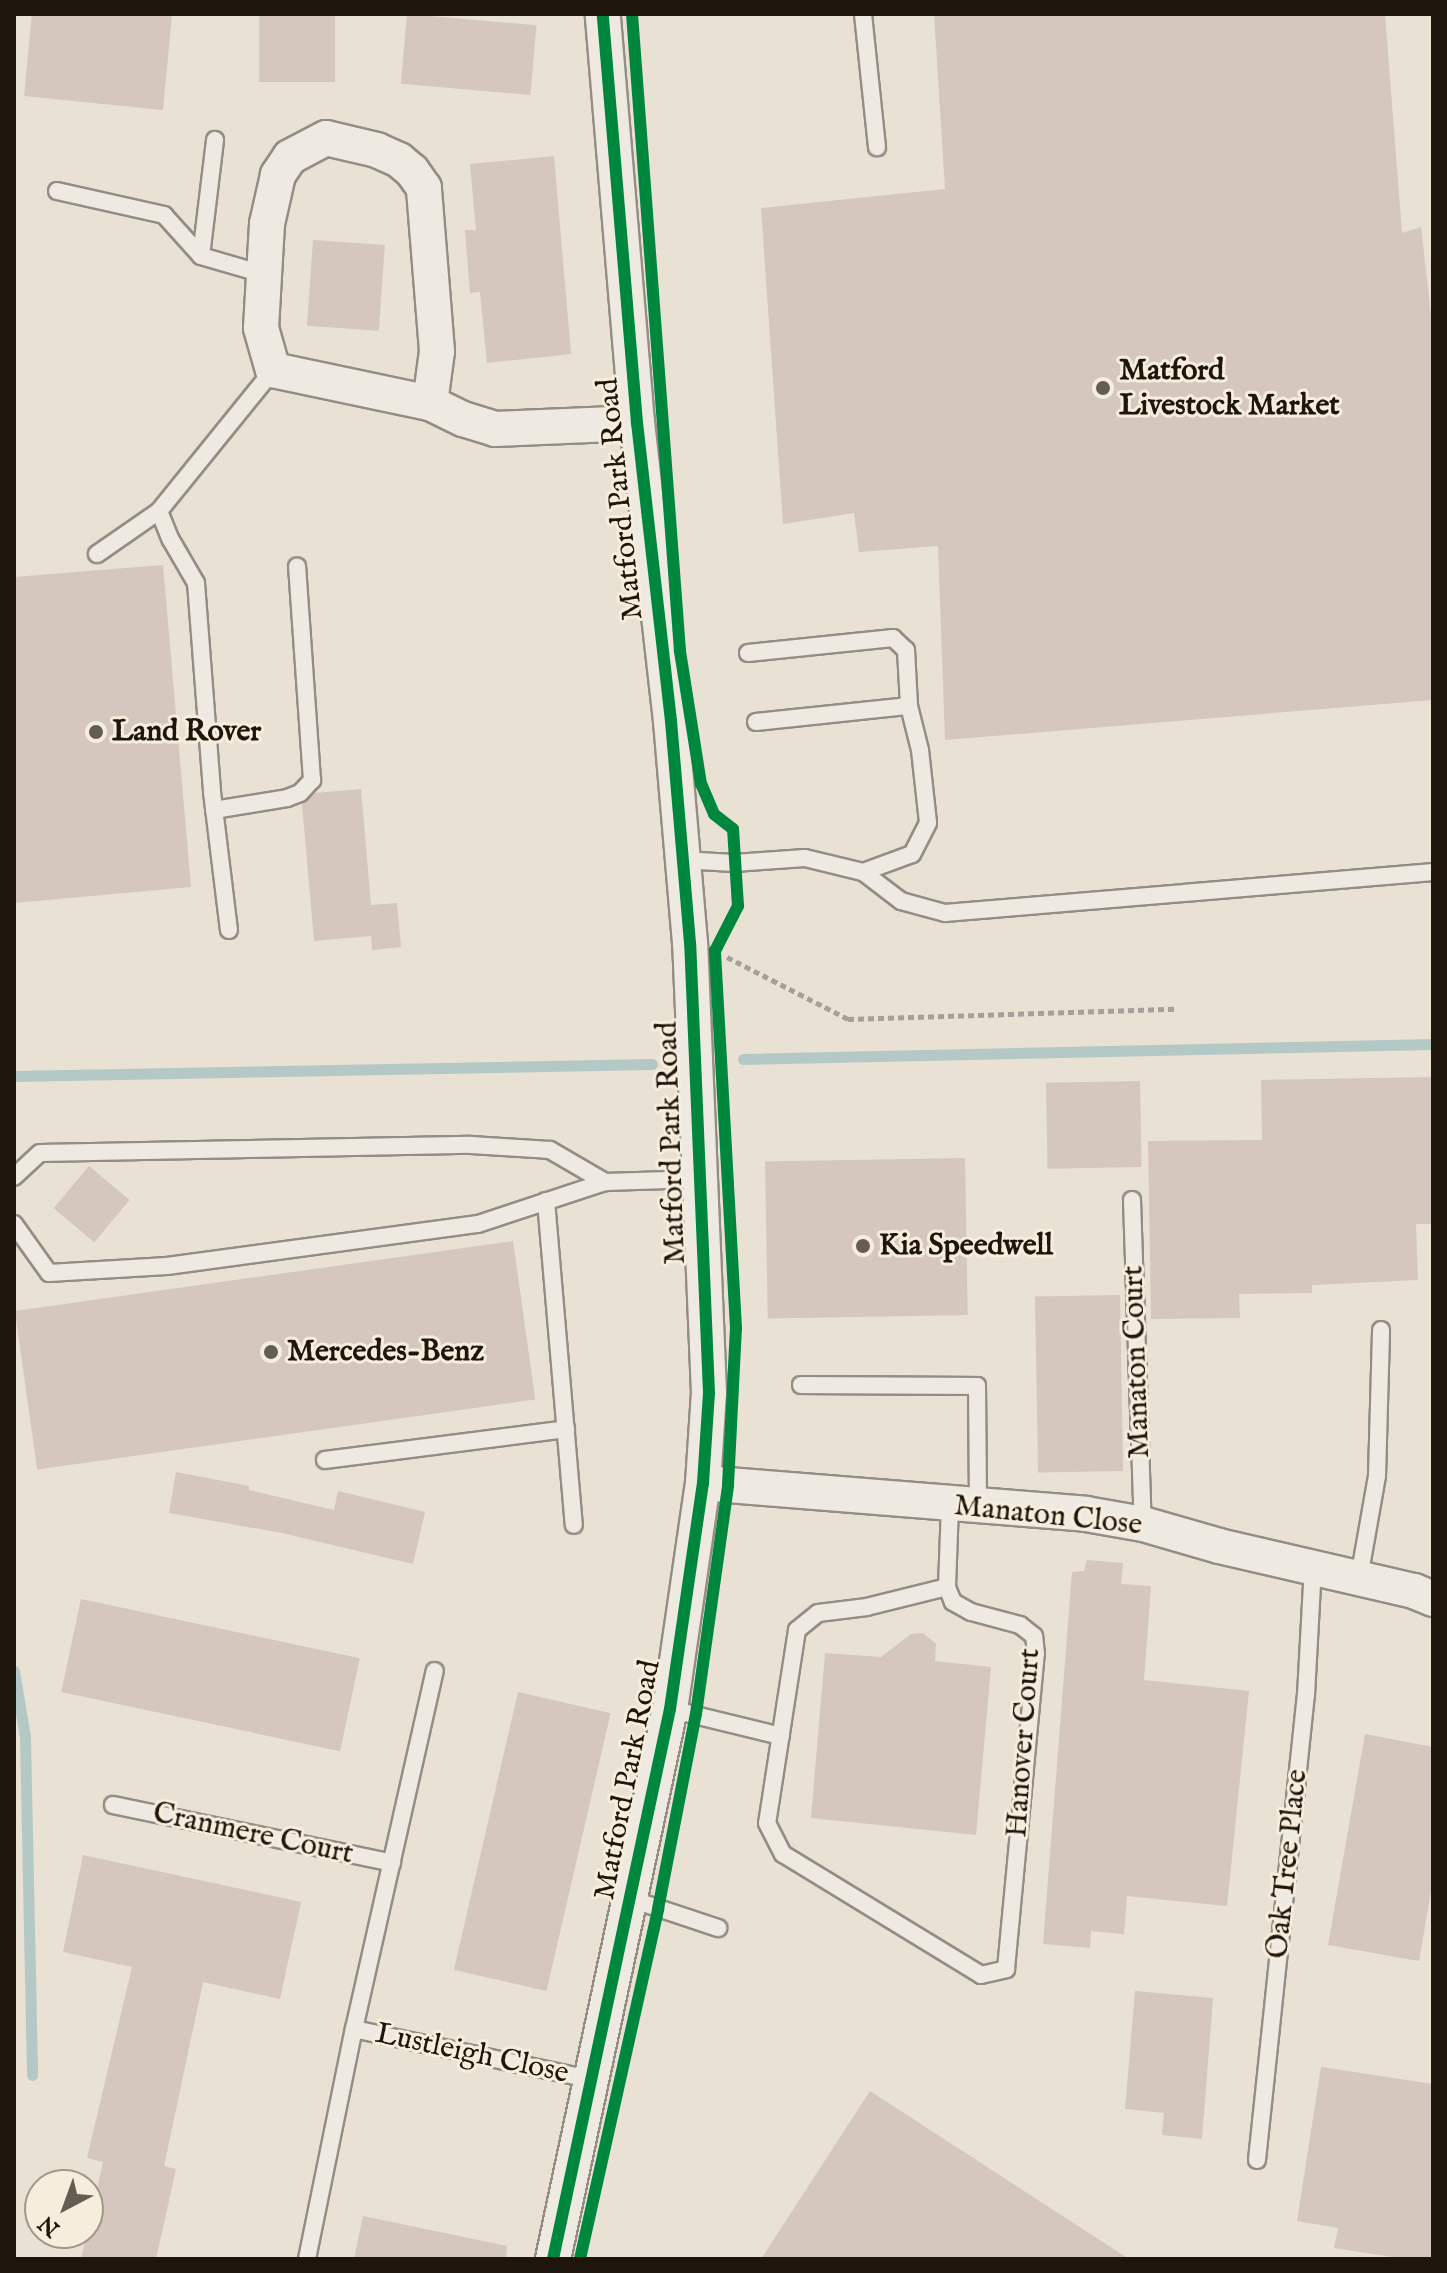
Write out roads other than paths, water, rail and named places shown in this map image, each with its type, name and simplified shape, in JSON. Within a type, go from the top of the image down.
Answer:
[{"type":"street","name":"Matford Park Road","points":[[553,2259],[670,1709],[703,1483],[709,1393],[690,943],[671,721],[637,423],[603,14]]},
{"type":"street","points":[[430,403],[437,351],[424,188],[399,160],[377,150],[326,138],[290,157],[278,175],[267,224],[261,328],[273,370],[430,403],[463,419],[495,429],[637,423]]},
{"type":"street","name":"Manaton Close","points":[[703,1483],[1086,1514],[1143,1524],[1414,1591],[1433,1599]]},
{"type":"lane","points":[[863,14],[877,147]]},
{"type":"lane","points":[[201,256],[215,140]]},
{"type":"lane","points":[[57,191],[164,215],[201,256],[263,274]]},
{"type":"lane","points":[[97,554],[159,511],[273,370]]},
{"type":"lane","points":[[159,511],[171,540],[196,583],[214,810],[229,930]]},
{"type":"lane","points":[[214,810],[287,798],[300,793],[312,780],[297,567]]},
{"type":"lane","points":[[748,653],[893,638],[906,650],[909,706],[920,750],[928,823],[912,854],[863,872]]},
{"type":"lane","points":[[756,722],[909,706]]},
{"type":"lane","points":[[681,860],[734,863],[805,858],[863,872],[901,901],[945,913],[1433,872]]},
{"type":"lane","points":[[14,1177],[40,1153],[471,1145],[550,1150],[605,1182]]},
{"type":"lane","points":[[14,1224],[49,1273],[167,1266],[478,1224],[605,1182],[700,1179]]},
{"type":"lane","name":"Manaton Court","points":[[1132,1200],[1143,1524]]},
{"type":"lane","points":[[546,1201],[574,1525]]},
{"type":"lane","points":[[1359,1578],[1377,1476],[1381,1330]]},
{"type":"lane","points":[[670,1709],[781,1736],[797,1630],[818,1613],[867,1607],[947,1587],[964,1506],[977,1386],[801,1385]]},
{"type":"lane","points":[[325,1460],[566,1429]]},
{"type":"lane","name":"Oak Tree Place","points":[[1257,2160],[1306,1695],[1313,1567]]},
{"type":"lane","name":"Hanover Court","points":[[781,1736],[767,1823],[783,1854],[981,1975],[1006,1969],[1036,1654],[1034,1636],[1020,1625],[971,1612],[953,1602],[947,1587]]},
{"type":"lane","name":"Cranmere Court","points":[[354,2029],[435,1671]]},
{"type":"lane","name":"Cranmere Court","points":[[113,1805],[392,1863]]},
{"type":"lane","points":[[631,1899],[718,1928]]},
{"type":"lane","name":"Lustleigh Close","points":[[307,2259],[354,2029],[593,2080]]},
{"type":"waterway","points":[[743,1059],[1433,1044]]},
{"type":"waterway","points":[[14,1076],[652,1064]]},
{"type":"waterway","points":[[14,1671],[25,1737],[32,2075]]},
{"type":"place","name":"Matford Livestock Market","points":[[1103,388]]},
{"type":"place","name":"Land Rover","points":[[96,732]]},
{"type":"place","name":"Kia Speedwell","points":[[863,1246]]},
{"type":"place","name":"Mercedes-Benz","points":[[271,1352]]}]
